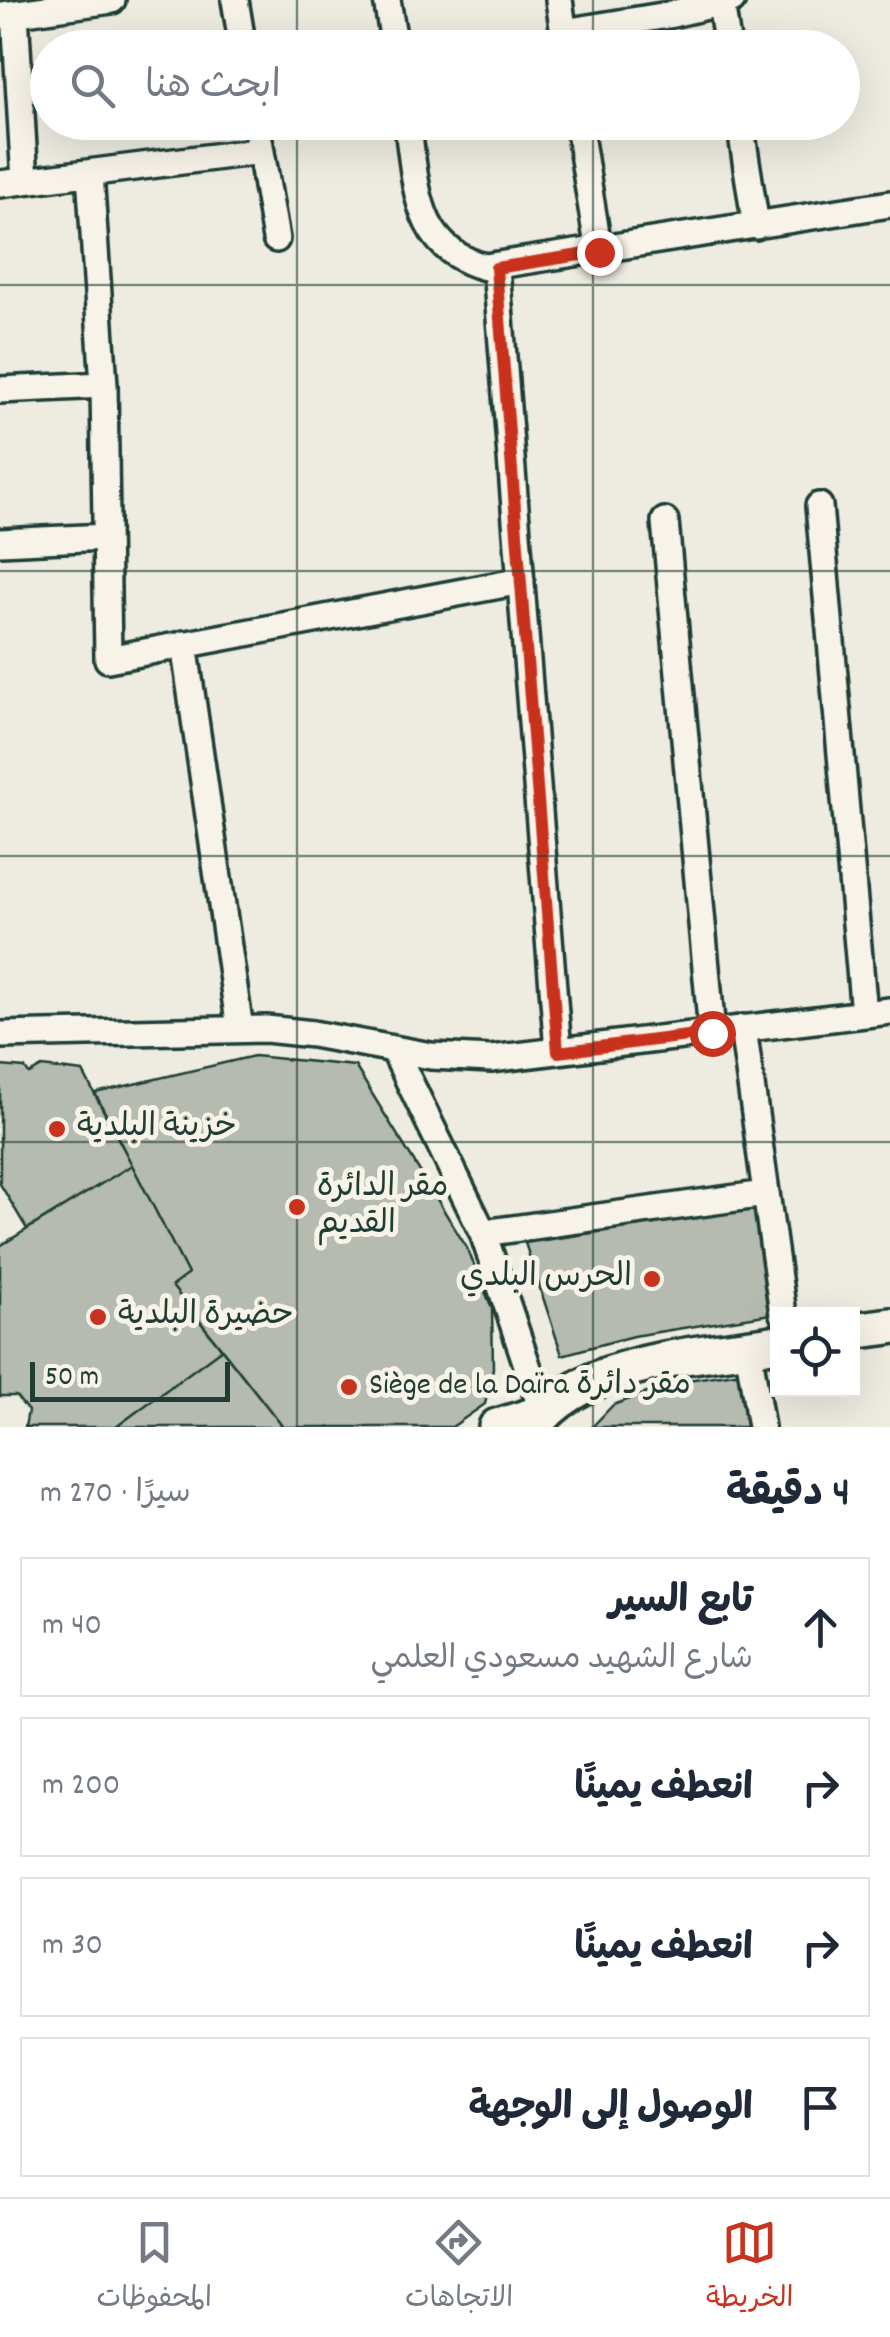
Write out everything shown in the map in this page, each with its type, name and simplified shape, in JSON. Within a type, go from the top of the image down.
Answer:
[{"type":"main road","points":[[860,1331],[890,1326]]},
{"type":"main road","points":[[497,1427],[538,1420],[577,1390],[632,1366],[763,1346]]},
{"type":"street","points":[[112,0],[20,10],[12,183],[261,150]]},
{"type":"street","points":[[235,0],[240,30]]},
{"type":"street","points":[[386,0],[391,30]]},
{"type":"street","points":[[559,0],[564,30]]},
{"type":"street","points":[[607,30],[727,1],[728,30]]},
{"type":"street","points":[[259,140],[276,239]]},
{"type":"street","points":[[410,140],[421,207],[434,236],[456,257],[496,268],[890,204]]},
{"type":"street","points":[[581,140],[599,252]]},
{"type":"street","points":[[743,140],[756,226]]},
{"type":"street","points":[[90,173],[104,384],[108,659],[521,581]]},
{"type":"street","points":[[496,268],[558,1052]]},
{"type":"street","points":[[0,390],[104,384]]},
{"type":"street","points":[[819,506],[864,1014]]},
{"type":"street","points":[[665,522],[712,1033]]},
{"type":"street","points":[[0,542],[106,538]]},
{"type":"street","points":[[184,644],[240,1029]]},
{"type":"street","points":[[5,1031],[240,1029],[313,1034],[461,1058],[522,1057],[890,1010]]},
{"type":"street","points":[[743,1028],[782,1307]]},
{"type":"street","points":[[394,1050],[483,1233],[538,1420]]},
{"type":"street","points":[[483,1233],[765,1194]]},
{"type":"street","points":[[761,1427],[763,1346]]},
{"type":"building","name":"مقر الدائرة القديم","points":[[254,1056],[355,1066],[467,1248],[492,1308],[493,1368],[485,1404],[452,1427],[283,1427],[172,1286],[188,1274],[95,1093]]},
{"type":"building","name":"خزينة البلدية","points":[[0,1066],[25,1068],[29,1074],[42,1067],[83,1072],[132,1165],[27,1229],[0,1184]]},
{"type":"building","name":"حضيرة البلدية","points":[[132,1165],[188,1274],[172,1286],[222,1349],[116,1427],[25,1427],[28,1411],[16,1396],[0,1396],[0,1246]]},
{"type":"building","name":"الحرس البلدي","points":[[759,1208],[770,1314],[633,1336],[562,1355],[525,1243]]},
{"type":"building","points":[[222,1349],[283,1427],[116,1427]]},
{"type":"building","points":[[742,1372],[751,1427],[592,1427],[613,1405],[680,1381]]},
{"type":"place","name":"خزينة البلدية","points":[[57,1129]]},
{"type":"place","name":"مقر الدائرة القديم","points":[[297,1207]]},
{"type":"place","name":"الحرس البلدي","points":[[652,1279]]},
{"type":"place","name":"حضيرة البلدية","points":[[98,1317]]},
{"type":"place","name":"Siège de la Daïra مقر دائرة","points":[[349,1387]]},
{"type":"route","points":[[599,252],[496,268],[558,1052],[712,1033]]}]
